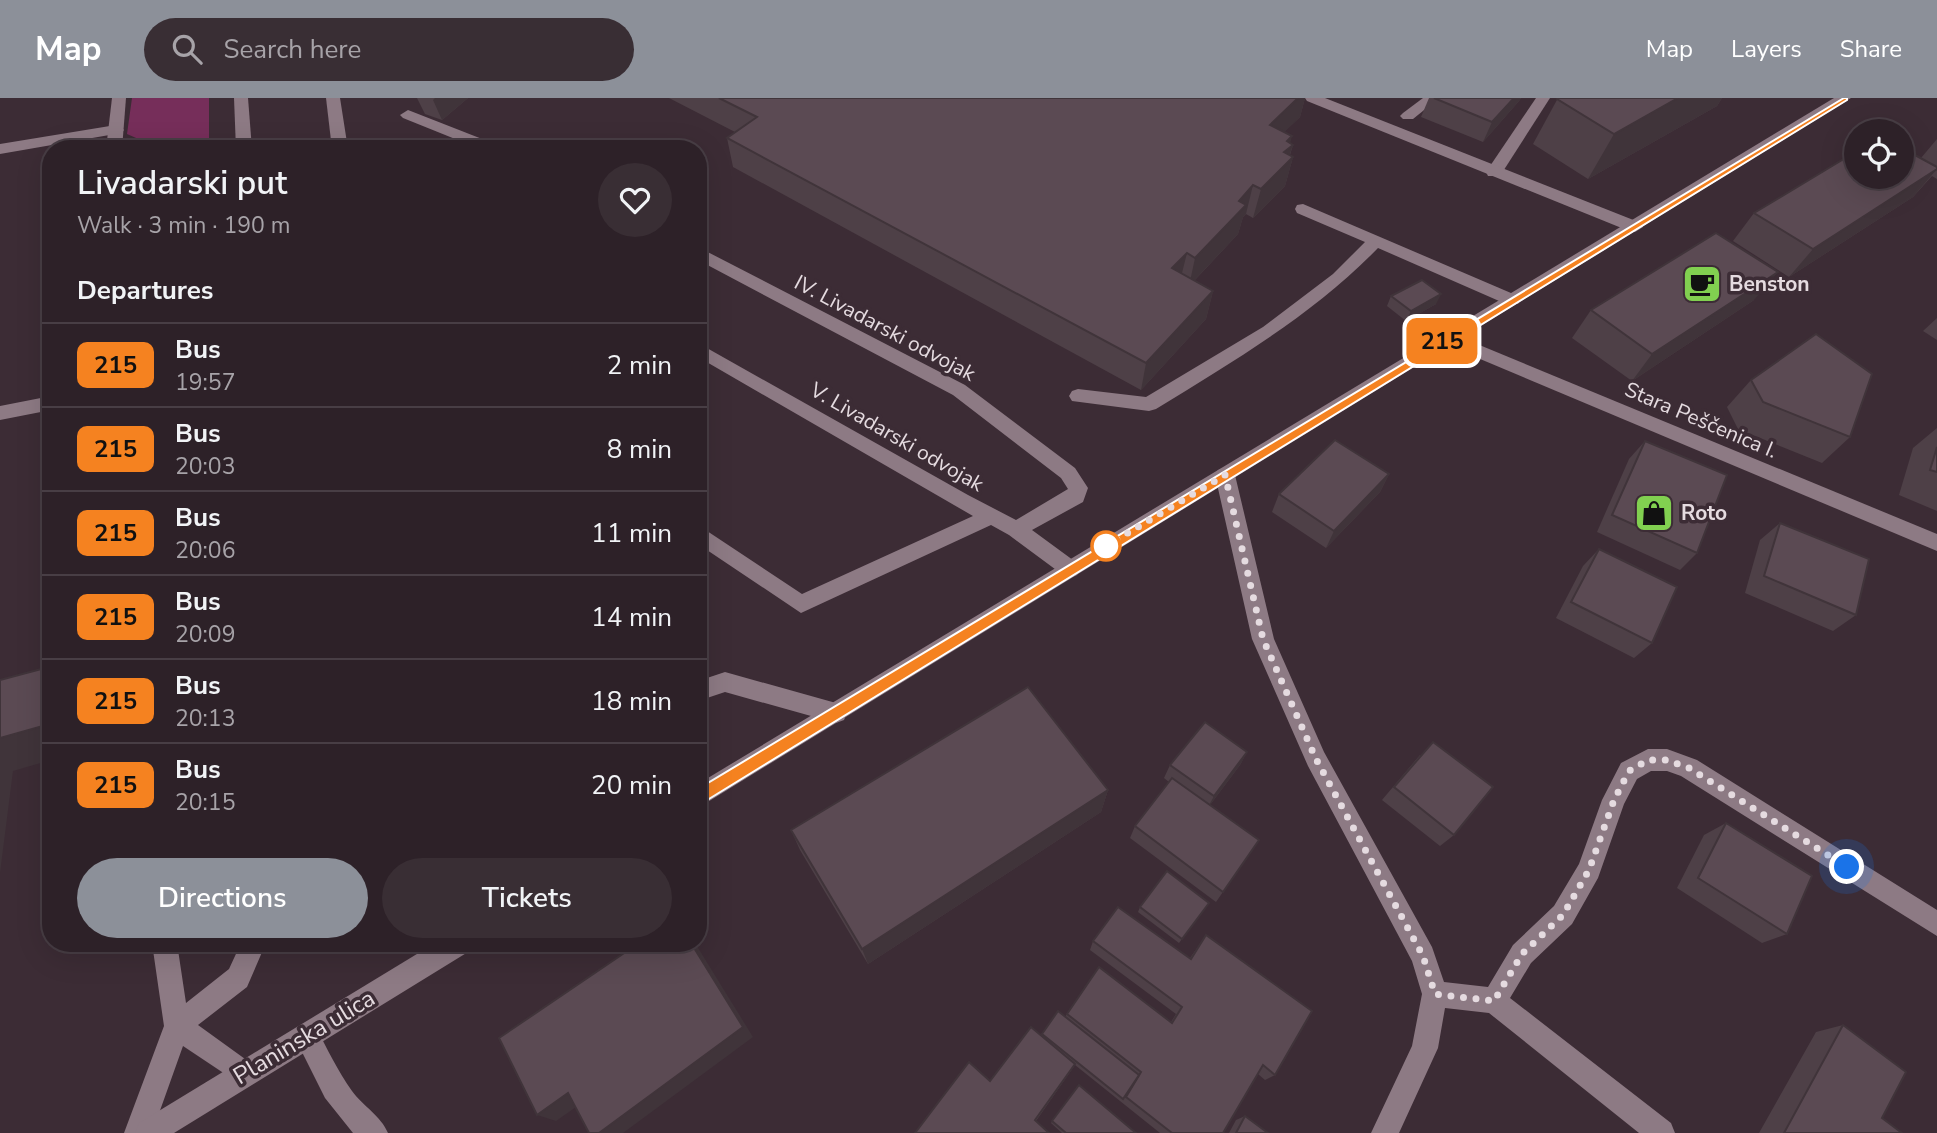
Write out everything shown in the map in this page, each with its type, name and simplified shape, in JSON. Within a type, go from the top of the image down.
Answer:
[{"type":"street","points":[[115,140],[119,98]]},
{"type":"street","points":[[241,98],[243,140]]},
{"type":"street","points":[[332,98],[339,140]]},
{"type":"street","points":[[1312,98],[1635,226]]},
{"type":"street","points":[[1408,116],[1432,98]]},
{"type":"street","points":[[1494,172],[1542,98]]},
{"type":"street","points":[[707,792],[1844,98]]},
{"type":"street","points":[[408,115],[472,140]]},
{"type":"street","points":[[55,140],[116,130]]},
{"type":"street","points":[[0,149],[42,142]]},
{"type":"street","points":[[1303,209],[1512,300]]},
{"type":"street","points":[[1078,396],[1149,404],[1269,331],[1339,278],[1376,241]]},
{"type":"street","name":"IV. Livadarski odvojak","points":[[707,258],[959,390],[1068,472],[1078,488],[1076,496],[1016,529]]},
{"type":"street","name":"Stara Peščenica I.","points":[[1448,338],[1937,543]]},
{"type":"street","name":"V. Livadarski odvojak","points":[[707,354],[990,517],[1016,529],[1070,569]]},
{"type":"street","points":[[0,413],[42,405]]},
{"type":"street","points":[[1225,475],[1263,639],[1316,759],[1423,956],[1435,994],[1425,1048],[1385,1133]]},
{"type":"street","points":[[707,539],[802,604],[990,517]]},
{"type":"street","points":[[707,688],[725,682],[836,713]]},
{"type":"street","points":[[1494,1001],[1522,954],[1563,915],[1589,870],[1614,800],[1629,771],[1648,760],[1667,760],[1689,768],[1937,924]]},
{"type":"street","points":[[138,1133],[177,1026],[165,952]]},
{"type":"street","points":[[177,1026],[238,978],[250,952]]},
{"type":"street","name":"Planinska ulica","points":[[149,1133],[444,952]]},
{"type":"street","points":[[1435,994],[1494,1001],[1661,1133]]},
{"type":"street","points":[[177,1026],[243,1073]]},
{"type":"street","points":[[307,1036],[329,1081],[361,1124],[374,1133]]},
{"type":"shaded area","points":[[132,98],[209,98],[209,140],[141,140],[127,134]]},
{"type":"building","points":[[719,98],[1298,98],[1270,125],[1292,136],[1287,141],[1293,145],[1284,152],[1293,157],[1261,189],[1253,185],[1239,201],[1246,205],[1195,258],[1187,253],[1172,268],[1213,291],[1146,363],[727,138],[757,117]]},
{"type":"building","points":[[1434,98],[1514,98],[1492,122]]},
{"type":"building","points":[[1558,98],[1678,98],[1614,134]]},
{"type":"building","points":[[1914,155],[1937,169],[1914,184]]},
{"type":"building","points":[[1844,159],[1844,189],[1906,189],[1813,249],[1754,213]]},
{"type":"building","points":[[1716,233],[1778,272],[1652,354],[1591,310]]},
{"type":"building","points":[[1422,280],[1441,294],[1411,311],[1391,296]]},
{"type":"building","points":[[1816,334],[1872,374],[1850,437],[1763,402],[1751,380]]},
{"type":"building","points":[[1335,440],[1389,474],[1334,531],[1279,494]]},
{"type":"building","name":"Roto","points":[[1645,441],[1727,475],[1697,553],[1612,515]]},
{"type":"building","points":[[1937,447],[1937,472],[1930,470]]},
{"type":"building","points":[[1780,523],[1869,559],[1856,615],[1764,576]]},
{"type":"building","points":[[1599,549],[1677,587],[1652,643],[1571,602]]},
{"type":"building","points":[[42,669],[42,726],[0,738],[0,680]]},
{"type":"building","points":[[1028,687],[1108,790],[862,949],[791,830]]},
{"type":"building","points":[[1205,722],[1247,752],[1214,796],[1170,765]]},
{"type":"building","points":[[1433,742],[1493,787],[1454,835],[1394,787]]},
{"type":"building","points":[[1172,778],[1259,840],[1223,892],[1135,826]]},
{"type":"building","points":[[1726,823],[1812,876],[1787,934],[1698,878]]},
{"type":"building","points":[[1167,871],[1209,903],[1182,939],[1140,907]]},
{"type":"building","points":[[1118,907],[1191,959],[1206,935],[1312,1011],[1275,1075],[1263,1065],[1223,1133],[1172,1133],[1126,1097],[1141,1072],[1067,1014],[1099,967],[1172,1023],[1182,1007],[1093,941]]},
{"type":"building","points":[[626,952],[697,952],[743,1027],[599,1133],[589,1133],[568,1093],[537,1115],[499,1038]]},
{"type":"building","points":[[1058,1011],[1139,1075],[1123,1099],[1042,1034]]},
{"type":"building","points":[[1843,1025],[1906,1072],[1882,1118],[1902,1133],[1784,1133]]},
{"type":"building","points":[[1031,1027],[1075,1064],[1035,1120],[1049,1133],[915,1133],[969,1062],[990,1081]]},
{"type":"building","points":[[1079,1085],[1136,1133],[1066,1133],[1052,1121]]},
{"type":"building","points":[[1245,1116],[1268,1133],[1236,1133]]},
{"type":"bus line","name":"215","points":[[707,792],[1844,98]]},
{"type":"place","name":"Benston","points":[[1702,284]]},
{"type":"place","name":"Roto","points":[[1654,513]]},
{"type":"route","points":[[1106,546],[1225,475],[1263,639],[1316,759],[1423,956],[1435,994],[1494,1001],[1522,954],[1563,915],[1589,870],[1614,800],[1629,771],[1648,760],[1667,760],[1689,768],[1847,867]]}]
